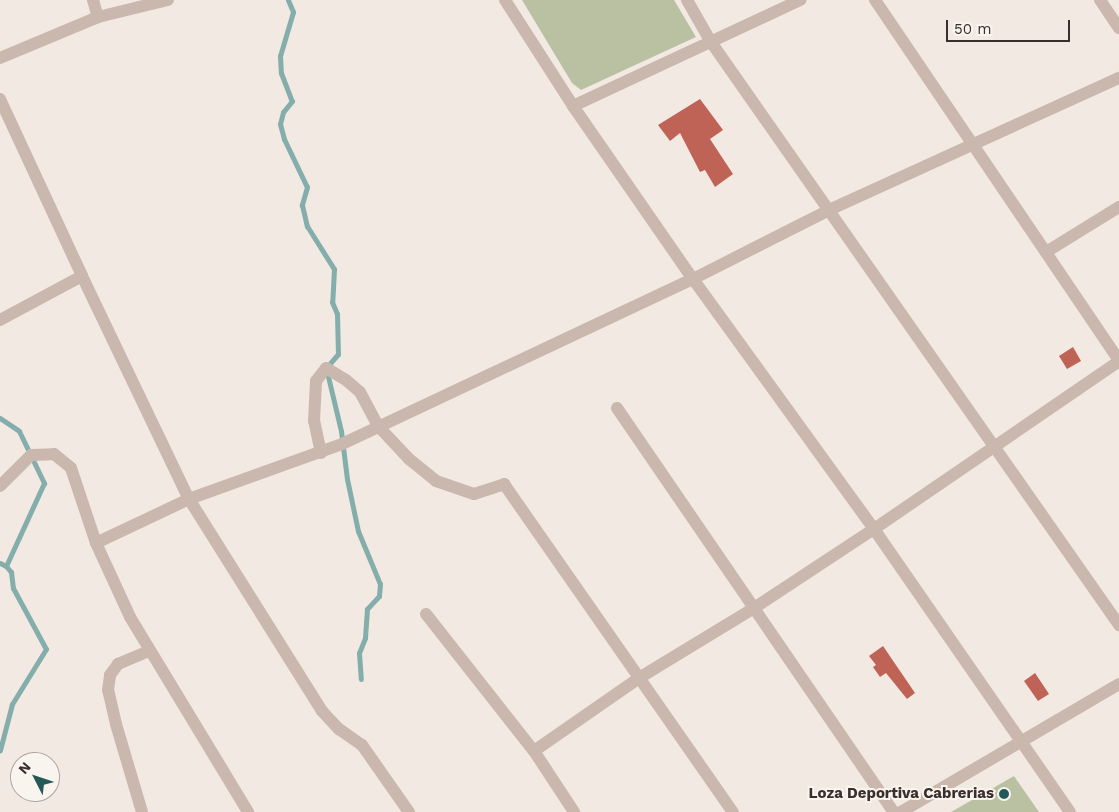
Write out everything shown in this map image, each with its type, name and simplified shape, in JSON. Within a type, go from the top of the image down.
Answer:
[{"type":"street","points":[[93,0],[98,17]]},
{"type":"street","points":[[0,58],[98,17],[168,0]]},
{"type":"street","points":[[505,0],[574,106],[693,279],[874,529],[1021,744],[1070,812]]},
{"type":"street","points":[[687,0],[711,42],[1119,625]]},
{"type":"street","points":[[574,106],[800,0]]},
{"type":"street","points":[[534,751],[639,678],[754,608],[874,529],[1119,361],[875,0]]},
{"type":"street","points":[[1100,0],[1119,28]]},
{"type":"street","points":[[96,543],[189,499],[321,453],[379,427],[693,279],[829,210],[1119,78]]},
{"type":"street","points":[[0,99],[189,499],[322,711],[339,729],[367,751],[409,812]]},
{"type":"street","points":[[1046,252],[1119,207]]},
{"type":"street","points":[[0,320],[82,276]]},
{"type":"street","points":[[321,453],[314,421],[316,381],[326,368],[346,380],[360,392],[379,427],[409,458],[436,481],[474,494],[504,484],[733,812]]},
{"type":"street","points":[[617,408],[894,812]]},
{"type":"street","points":[[0,486],[31,455],[54,454],[71,468],[96,543],[130,617],[248,812]]},
{"type":"street","points":[[426,614],[534,751],[574,812]]},
{"type":"street","points":[[142,812],[108,690],[110,675],[118,664],[149,651]]},
{"type":"street","points":[[901,812],[1021,744],[1119,684]]},
{"type":"green space","points":[[522,0],[674,0],[696,37],[581,90],[572,83]]},
{"type":"green space","name":"Loza Deportiva Cabrerias","points":[[1014,776],[1039,812],[951,812]]},
{"type":"building","points":[[700,99],[723,130],[710,139],[733,174],[715,187],[705,170],[700,172],[680,133],[670,141],[658,125]]},
{"type":"building","points":[[1073,347],[1081,361],[1067,369],[1059,356]]},
{"type":"building","points":[[883,646],[915,693],[907,699],[886,673],[880,677],[873,667],[876,665],[869,656]]},
{"type":"building","points":[[1035,673],[1049,694],[1038,701],[1024,681]]},
{"type":"waterway","points":[[288,0],[293,12],[280,56],[281,73],[292,101],[283,112],[280,124],[284,139],[307,187],[302,205],[307,226],[334,269],[332,302],[337,314],[338,354],[326,368],[341,431],[347,479],[358,531],[380,584],[379,596],[367,609],[365,638],[359,653],[361,679]]},
{"type":"waterway","points":[[0,418],[19,431],[44,483],[6,566]]},
{"type":"waterway","points":[[0,563],[11,572],[13,588],[46,649],[12,704],[0,750]]},
{"type":"place","name":"Loza Deportiva Cabrerias","points":[[1004,794]]}]
